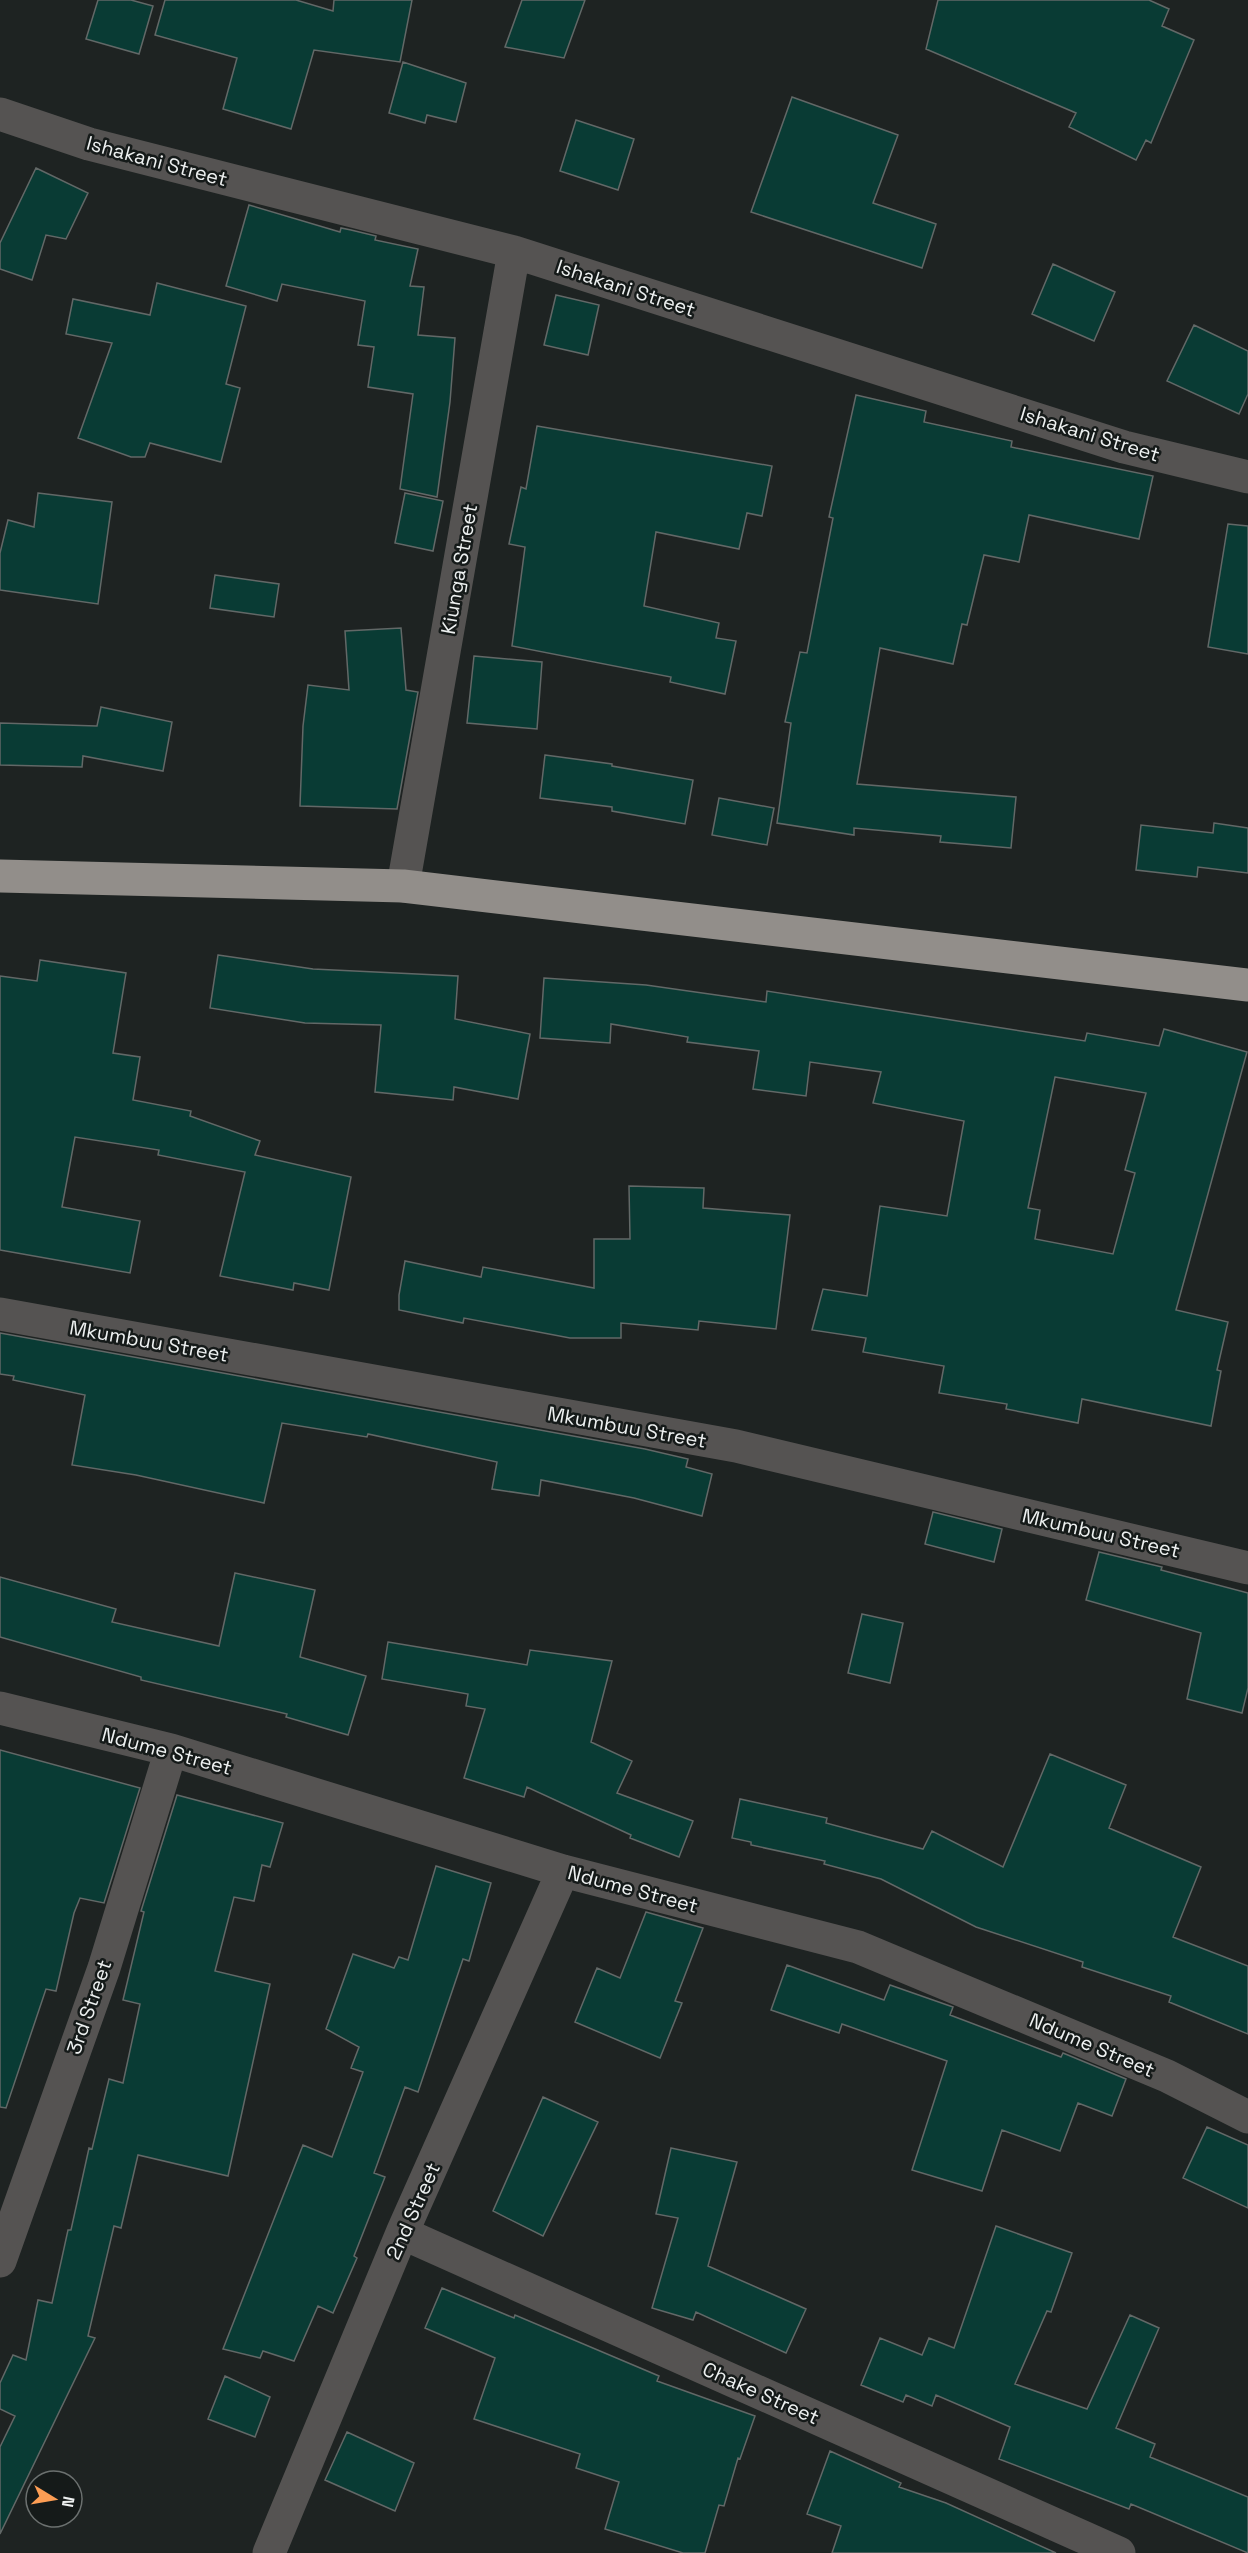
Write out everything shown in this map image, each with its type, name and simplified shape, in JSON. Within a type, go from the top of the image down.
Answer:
[{"type":"highway","points":[[0,876],[403,886],[1248,986]]},
{"type":"street","name":"Ishakani Street","points":[[0,114],[89,144],[514,252],[1124,447],[1248,477]]},
{"type":"street","name":"Kiunga Street","points":[[403,886],[514,252]]},
{"type":"street","name":"Mkumbuu Street","points":[[0,1314],[736,1446],[1248,1568]]},
{"type":"street","name":"Ndume Street","points":[[0,1708],[171,1750],[563,1871],[858,1947],[1167,2076],[1248,2117]]},
{"type":"street","name":"3rd Street","points":[[0,2261],[104,1968],[171,1750]]},
{"type":"street","name":"2nd Street","points":[[269,2553],[402,2233],[563,1871]]},
{"type":"street","name":"Chake Street","points":[[402,2233],[1119,2553]]},
{"type":"building","points":[[98,0],[131,0],[153,6],[139,54],[86,39]]},
{"type":"building","points":[[165,0],[296,0],[333,11],[334,0],[412,0],[400,62],[314,50],[291,129],[223,109],[237,58],[155,35]]},
{"type":"building","points":[[522,0],[585,0],[564,58],[505,47]]},
{"type":"building","points":[[938,0],[1149,0],[1169,9],[1162,26],[1194,40],[1151,143],[1146,140],[1136,160],[1069,127],[1076,113],[926,49]]},
{"type":"building","points":[[403,62],[466,83],[456,122],[427,115],[425,123],[389,113]]},
{"type":"building","points":[[792,97],[898,135],[873,203],[936,224],[922,268],[751,212]]},
{"type":"building","points":[[576,120],[634,139],[618,190],[560,171]]},
{"type":"building","points":[[36,168],[88,193],[66,239],[46,235],[32,280],[0,269],[0,243]]},
{"type":"building","points":[[249,205],[340,232],[341,228],[351,230],[376,236],[375,240],[418,249],[410,286],[424,287],[418,335],[455,338],[450,402],[437,497],[400,489],[413,394],[368,387],[374,347],[358,345],[365,301],[282,284],[277,301],[226,286]]},
{"type":"building","points":[[1053,264],[1115,292],[1094,341],[1032,314]]},
{"type":"building","points":[[157,283],[246,306],[226,384],[240,388],[221,462],[150,443],[145,457],[131,457],[78,438],[112,343],[66,334],[73,299],[150,315]]},
{"type":"building","points":[[556,295],[599,305],[588,355],[544,345]]},
{"type":"building","points":[[1194,325],[1248,351],[1248,394],[1239,414],[1167,381]]},
{"type":"building","points":[[856,395],[926,411],[924,422],[1012,441],[1011,447],[1153,476],[1139,539],[1029,515],[1019,562],[984,555],[967,625],[962,624],[953,664],[880,648],[857,784],[1016,797],[1011,848],[940,842],[941,836],[854,828],[854,835],[777,823],[791,723],[785,722],[800,652],[807,653],[833,518],[829,517]]},
{"type":"building","points":[[537,426],[772,466],[762,516],[747,513],[739,549],[656,532],[644,606],[719,623],[716,638],[736,641],[725,694],[670,682],[671,677],[512,646],[525,547],[509,544],[521,487],[526,489]]},
{"type":"building","points":[[38,493],[112,502],[98,604],[0,590],[0,553],[8,520],[34,527]]},
{"type":"building","points":[[405,493],[443,501],[433,551],[395,543]]},
{"type":"building","points":[[1228,524],[1248,526],[1248,654],[1208,647]]},
{"type":"building","points":[[215,575],[279,584],[274,617],[210,608]]},
{"type":"building","points":[[401,628],[406,690],[418,692],[397,809],[300,806],[303,726],[308,685],[349,690],[345,631]]},
{"type":"building","points":[[474,656],[542,662],[537,729],[467,723]]},
{"type":"building","points":[[101,707],[172,722],[163,771],[83,756],[82,767],[0,765],[0,723],[97,726]]},
{"type":"building","points":[[545,755],[612,764],[612,766],[693,780],[685,824],[612,811],[612,807],[540,798]]},
{"type":"building","points":[[719,798],[774,808],[767,845],[712,835]]},
{"type":"building","points":[[1214,823],[1248,828],[1248,873],[1198,867],[1197,877],[1136,870],[1141,825],[1213,833]]},
{"type":"building","points":[[218,955],[313,969],[458,976],[455,1019],[530,1034],[518,1099],[454,1087],[453,1100],[375,1092],[381,1025],[305,1023],[210,1008]]},
{"type":"building","points":[[40,960],[126,973],[113,1053],[140,1057],[133,1100],[191,1111],[190,1116],[260,1141],[255,1155],[351,1177],[329,1290],[294,1283],[293,1290],[220,1276],[245,1172],[158,1155],[159,1150],[75,1137],[62,1207],[140,1221],[130,1273],[0,1250],[0,976],[37,981]]},
{"type":"building","points":[[544,978],[646,985],[766,1002],[767,991],[1085,1041],[1087,1033],[1159,1046],[1164,1029],[1247,1052],[1176,1310],[1228,1322],[1217,1370],[1221,1371],[1211,1426],[1082,1399],[1078,1423],[1006,1409],[1007,1404],[939,1393],[944,1366],[863,1352],[866,1338],[812,1330],[823,1289],[867,1296],[880,1206],[947,1216],[964,1121],[873,1103],[881,1072],[810,1062],[806,1096],[753,1089],[759,1051],[687,1042],[688,1037],[611,1024],[610,1043],[540,1038]],"holes":[[[1055,1077],[1146,1093],[1125,1170],[1135,1173],[1113,1254],[1035,1239],[1040,1210],[1028,1208]]]},
{"type":"building","points":[[629,1186],[704,1188],[703,1208],[790,1215],[776,1329],[699,1321],[698,1330],[621,1323],[621,1338],[570,1338],[464,1318],[463,1323],[399,1310],[399,1295],[405,1261],[481,1277],[483,1267],[594,1288],[594,1239],[630,1239]]},
{"type":"building","points":[[0,1333],[645,1449],[688,1459],[686,1467],[712,1474],[702,1516],[634,1498],[541,1480],[539,1496],[492,1489],[497,1462],[368,1434],[367,1437],[282,1423],[264,1503],[136,1475],[72,1465],[85,1395],[13,1380],[14,1376],[0,1374]]},
{"type":"building","points":[[933,1512],[1002,1529],[994,1562],[925,1544]]},
{"type":"building","points":[[1099,1552],[1162,1567],[1161,1570],[1248,1593],[1248,1688],[1242,1713],[1187,1699],[1201,1633],[1086,1600]]},
{"type":"building","points":[[235,1573],[315,1590],[300,1657],[366,1676],[348,1735],[286,1717],[287,1714],[141,1680],[141,1677],[0,1637],[0,1577],[116,1609],[112,1622],[219,1646]]},
{"type":"building","points":[[862,1614],[903,1623],[890,1683],[848,1673]]},
{"type":"building","points":[[388,1642],[527,1665],[530,1650],[612,1661],[591,1742],[632,1761],[617,1793],[693,1821],[679,1857],[630,1838],[631,1835],[527,1787],[524,1797],[464,1778],[485,1709],[466,1706],[468,1694],[382,1679]]},
{"type":"building","points":[[0,1750],[140,1788],[104,1903],[80,1898],[74,1913],[56,1991],[46,1989],[6,2108],[0,2107]]},
{"type":"building","points":[[1050,1754],[1126,1785],[1109,1828],[1201,1867],[1173,1937],[1248,1966],[1248,2034],[1169,2002],[1171,1996],[1082,1967],[1083,1962],[976,1927],[881,1879],[824,1864],[825,1861],[751,1845],[751,1842],[732,1838],[740,1799],[827,1818],[826,1823],[923,1849],[932,1831],[1003,1867]]},
{"type":"building","points":[[177,1795],[283,1823],[270,1867],[262,1865],[254,1901],[234,1897],[215,1971],[270,1984],[228,2176],[138,2155],[121,2228],[114,2226],[88,2336],[95,2338],[32,2469],[24,2469],[24,2484],[0,2534],[0,2447],[15,2416],[0,2409],[0,2383],[13,2355],[26,2360],[38,2300],[52,2303],[68,2230],[71,2230],[89,2148],[92,2149],[109,2079],[123,2083],[140,2004],[123,2000],[144,1912],[141,1911]]},
{"type":"building","points":[[436,1866],[491,1883],[469,1961],[463,1959],[418,2092],[405,2087],[374,2173],[385,2177],[354,2256],[357,2258],[333,2313],[318,2306],[294,2361],[263,2351],[260,2358],[223,2349],[303,2145],[332,2157],[363,2072],[351,2068],[359,2047],[326,2029],[353,1954],[394,1968],[399,1957],[408,1960]]},
{"type":"building","points":[[646,1912],[703,1928],[675,2001],[682,2003],[660,2058],[575,2022],[597,1968],[620,1978]]},
{"type":"building","points":[[787,1965],[884,2000],[890,1985],[953,2007],[950,2015],[1061,2057],[1063,2053],[1126,2079],[1112,2116],[1078,2103],[1060,2151],[1002,2130],[982,2191],[912,2170],[947,2061],[842,2024],[839,2033],[771,2010]]},
{"type":"building","points":[[543,2097],[598,2122],[543,2236],[493,2211]]},
{"type":"building","points":[[1207,2127],[1248,2145],[1248,2208],[1183,2178]]},
{"type":"building","points":[[671,2148],[737,2162],[708,2266],[806,2309],[786,2353],[696,2312],[693,2320],[652,2308],[678,2218],[656,2214]]},
{"type":"building","points":[[996,2226],[1072,2253],[1051,2312],[1047,2311],[1015,2384],[1087,2409],[1130,2315],[1159,2328],[1116,2428],[1155,2444],[1150,2457],[1248,2497],[1248,2553],[1131,2504],[1129,2509],[999,2459],[1010,2427],[936,2395],[932,2406],[906,2395],[903,2402],[861,2385],[880,2338],[922,2355],[929,2338],[954,2348]]},
{"type":"building","points":[[442,2288],[514,2318],[515,2315],[659,2376],[657,2381],[755,2416],[740,2459],[738,2458],[724,2506],[719,2505],[705,2553],[683,2553],[605,2529],[619,2482],[576,2468],[580,2454],[474,2419],[495,2358],[425,2328]]},
{"type":"building","points":[[225,2376],[270,2397],[255,2437],[208,2419]]},
{"type":"building","points":[[347,2432],[414,2463],[395,2511],[325,2480]]},
{"type":"building","points":[[830,2451],[901,2483],[899,2487],[946,2503],[1056,2553],[832,2553],[841,2526],[807,2514]]}]
